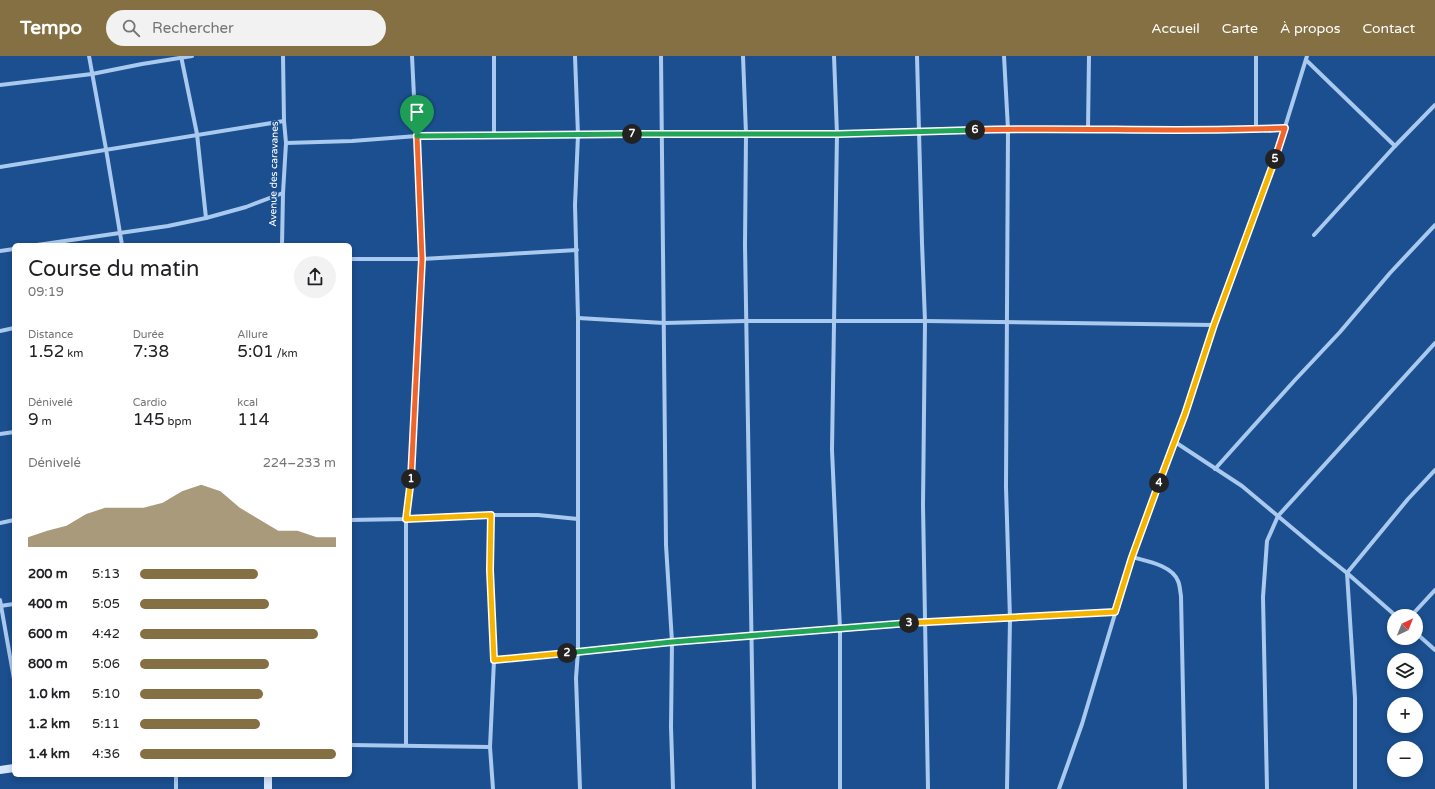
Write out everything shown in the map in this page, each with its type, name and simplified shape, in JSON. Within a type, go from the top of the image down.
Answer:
[{"type":"street","points":[[89,56],[122,243]]},
{"type":"street","points":[[0,85],[92,74],[192,56]]},
{"type":"street","name":"Avenue des caravanes","points":[[282,243],[286,143],[284,121],[283,56]]},
{"type":"street","points":[[406,745],[406,519],[413,463],[422,259],[412,56]]},
{"type":"street","points":[[494,56],[494,136]]},
{"type":"street","points":[[575,56],[578,135],[575,205],[578,318],[578,651],[576,678],[580,789]]},
{"type":"street","points":[[661,56],[666,545],[672,642],[671,726],[673,789]]},
{"type":"street","points":[[743,56],[746,134],[745,245],[754,789]]},
{"type":"street","points":[[834,56],[838,134],[832,450],[840,629],[840,789]]},
{"type":"street","points":[[918,56],[925,321],[923,505],[928,789]]},
{"type":"street","points":[[1004,56],[1008,129],[1006,487],[1010,619],[1007,789]]},
{"type":"street","points":[[1088,129],[1089,56]]},
{"type":"street","points":[[1256,56],[1256,129]]},
{"type":"street","points":[[181,57],[197,134],[206,218]]},
{"type":"street","points":[[1059,789],[1082,724],[1132,557],[1175,442],[1214,325],[1276,156],[1306,58],[1395,146]]},
{"type":"street","points":[[1314,235],[1395,146],[1435,105]]},
{"type":"street","points":[[0,166],[284,121]]},
{"type":"street","points":[[286,143],[352,141],[417,136],[838,134],[1008,129],[1194,130],[1285,128]]},
{"type":"street","points":[[51,243],[168,226],[206,218],[246,207],[283,193]]},
{"type":"street","points":[[1215,469],[1340,332],[1390,273],[1435,225]]},
{"type":"street","points":[[0,251],[12,249]]},
{"type":"street","points":[[352,259],[422,259],[577,250]]},
{"type":"street","points":[[578,318],[664,322],[925,321],[1214,325]]},
{"type":"street","points":[[0,331],[12,328]]},
{"type":"street","points":[[1267,789],[1263,597],[1267,541],[1278,516],[1435,343]]},
{"type":"street","points":[[0,434],[12,432]]},
{"type":"street","points":[[1175,442],[1242,486],[1388,609]]},
{"type":"street","points":[[1355,789],[1355,698],[1347,573],[1435,470]]},
{"type":"street","points":[[352,520],[491,515],[538,515],[578,519]]},
{"type":"street","points":[[491,515],[490,570],[494,660],[490,747],[493,789]]},
{"type":"street","points":[[0,523],[12,520]]},
{"type":"street","points":[[1132,557],[1162,566],[1171,572],[1178,580],[1181,596],[1185,789]]},
{"type":"street","points":[[1417,609],[1435,590]]},
{"type":"street","points":[[0,600],[12,668]]},
{"type":"street","points":[[1,606],[12,604]]},
{"type":"street","points":[[494,660],[672,642],[925,622],[1010,619],[1115,612]]},
{"type":"street","points":[[1423,639],[1435,650]]},
{"type":"street","points":[[352,745],[490,747]]},
{"type":"street","points":[[0,770],[12,768]]},
{"type":"street","points":[[176,777],[176,789]]},
{"type":"street","points":[[268,777],[268,789]]},
{"type":"route","points":[[1285,128],[1214,325],[1185,414],[1132,557],[1115,612],[1010,619],[925,622],[672,642],[494,660],[490,570],[491,515],[406,519],[413,463],[422,259],[417,136],[838,134],[1008,129],[1194,130],[1285,128]]}]
